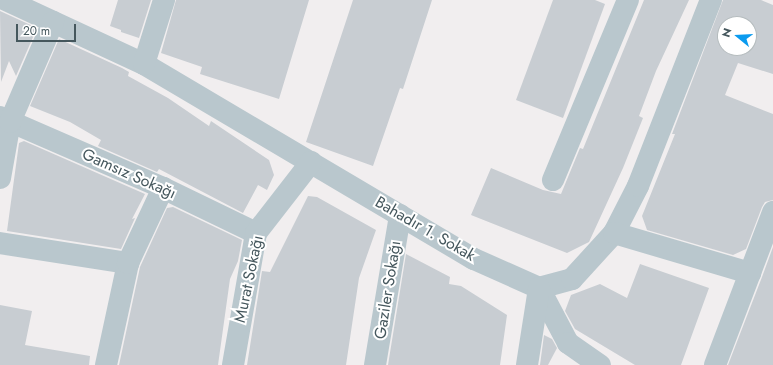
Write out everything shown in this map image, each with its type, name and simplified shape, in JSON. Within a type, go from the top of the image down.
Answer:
[{"type":"street","name":"Bahadır 1. Sokak","points":[[6,0],[144,64],[474,259],[539,288]]},
{"type":"street","points":[[144,64],[164,0]]},
{"type":"street","points":[[554,180],[628,0]]},
{"type":"street","points":[[539,288],[572,279],[614,233],[638,186],[711,0]]},
{"type":"street","points":[[0,178],[5,119],[53,22]]},
{"type":"street","name":"Gamsız Sokağı","points":[[5,119],[163,188],[256,233]]},
{"type":"street","name":"Murat Sokağı","points":[[233,365],[256,233],[311,162]]},
{"type":"street","points":[[106,365],[128,263],[163,188]]},
{"type":"street","points":[[715,365],[773,212]]},
{"type":"street","name":"Gaziler Sokağı","points":[[375,365],[400,215]]},
{"type":"street","points":[[614,233],[750,273]]},
{"type":"street","points":[[0,243],[128,263]]},
{"type":"street","points":[[526,365],[539,288]]},
{"type":"street","points":[[539,288],[568,343],[600,365]]},
{"type":"building","points":[[118,0],[151,0],[139,38],[121,32],[121,30],[110,26]]},
{"type":"building","points":[[176,0],[309,0],[279,99],[200,74],[202,67],[161,53]]},
{"type":"building","points":[[353,0],[432,0],[403,89],[400,88],[373,166],[306,142]]},
{"type":"building","points":[[553,0],[595,0],[605,4],[563,118],[516,100]]},
{"type":"building","points":[[644,0],[689,0],[656,71],[639,116],[643,118],[623,168],[589,242],[567,253],[471,215],[491,168],[543,190],[561,194],[580,148],[583,149]]},
{"type":"building","points":[[723,0],[761,0],[773,5],[773,74],[738,63],[725,95],[773,114],[773,200],[765,202],[762,207],[746,249],[733,255],[647,230],[642,216],[675,134],[672,134]]},
{"type":"building","points":[[0,11],[37,28],[16,76],[9,61],[1,82]]},
{"type":"building","points":[[59,39],[129,72],[128,76],[168,98],[209,126],[211,121],[269,160],[274,175],[267,190],[258,185],[243,213],[159,169],[157,172],[98,146],[101,140],[70,122],[30,106]]},
{"type":"building","points":[[24,141],[145,194],[132,219],[135,218],[121,249],[7,231],[19,143]]},
{"type":"building","points":[[308,196],[317,197],[376,230],[359,278],[346,365],[247,365],[262,271],[270,272]]},
{"type":"building","points":[[173,207],[242,240],[238,261],[230,279],[218,365],[119,365],[140,267],[167,208]]},
{"type":"building","points":[[773,247],[773,365],[728,365],[762,277]]},
{"type":"building","points":[[406,254],[450,277],[449,284],[461,286],[507,315],[500,365],[388,365]]},
{"type":"building","points":[[640,264],[709,288],[681,365],[635,365],[575,329],[565,311],[571,295],[600,284],[627,298]]},
{"type":"building","points":[[0,305],[32,311],[25,345],[90,356],[89,365],[0,365]]},
{"type":"building","points":[[544,335],[552,339],[557,348],[548,365],[540,365]]}]
